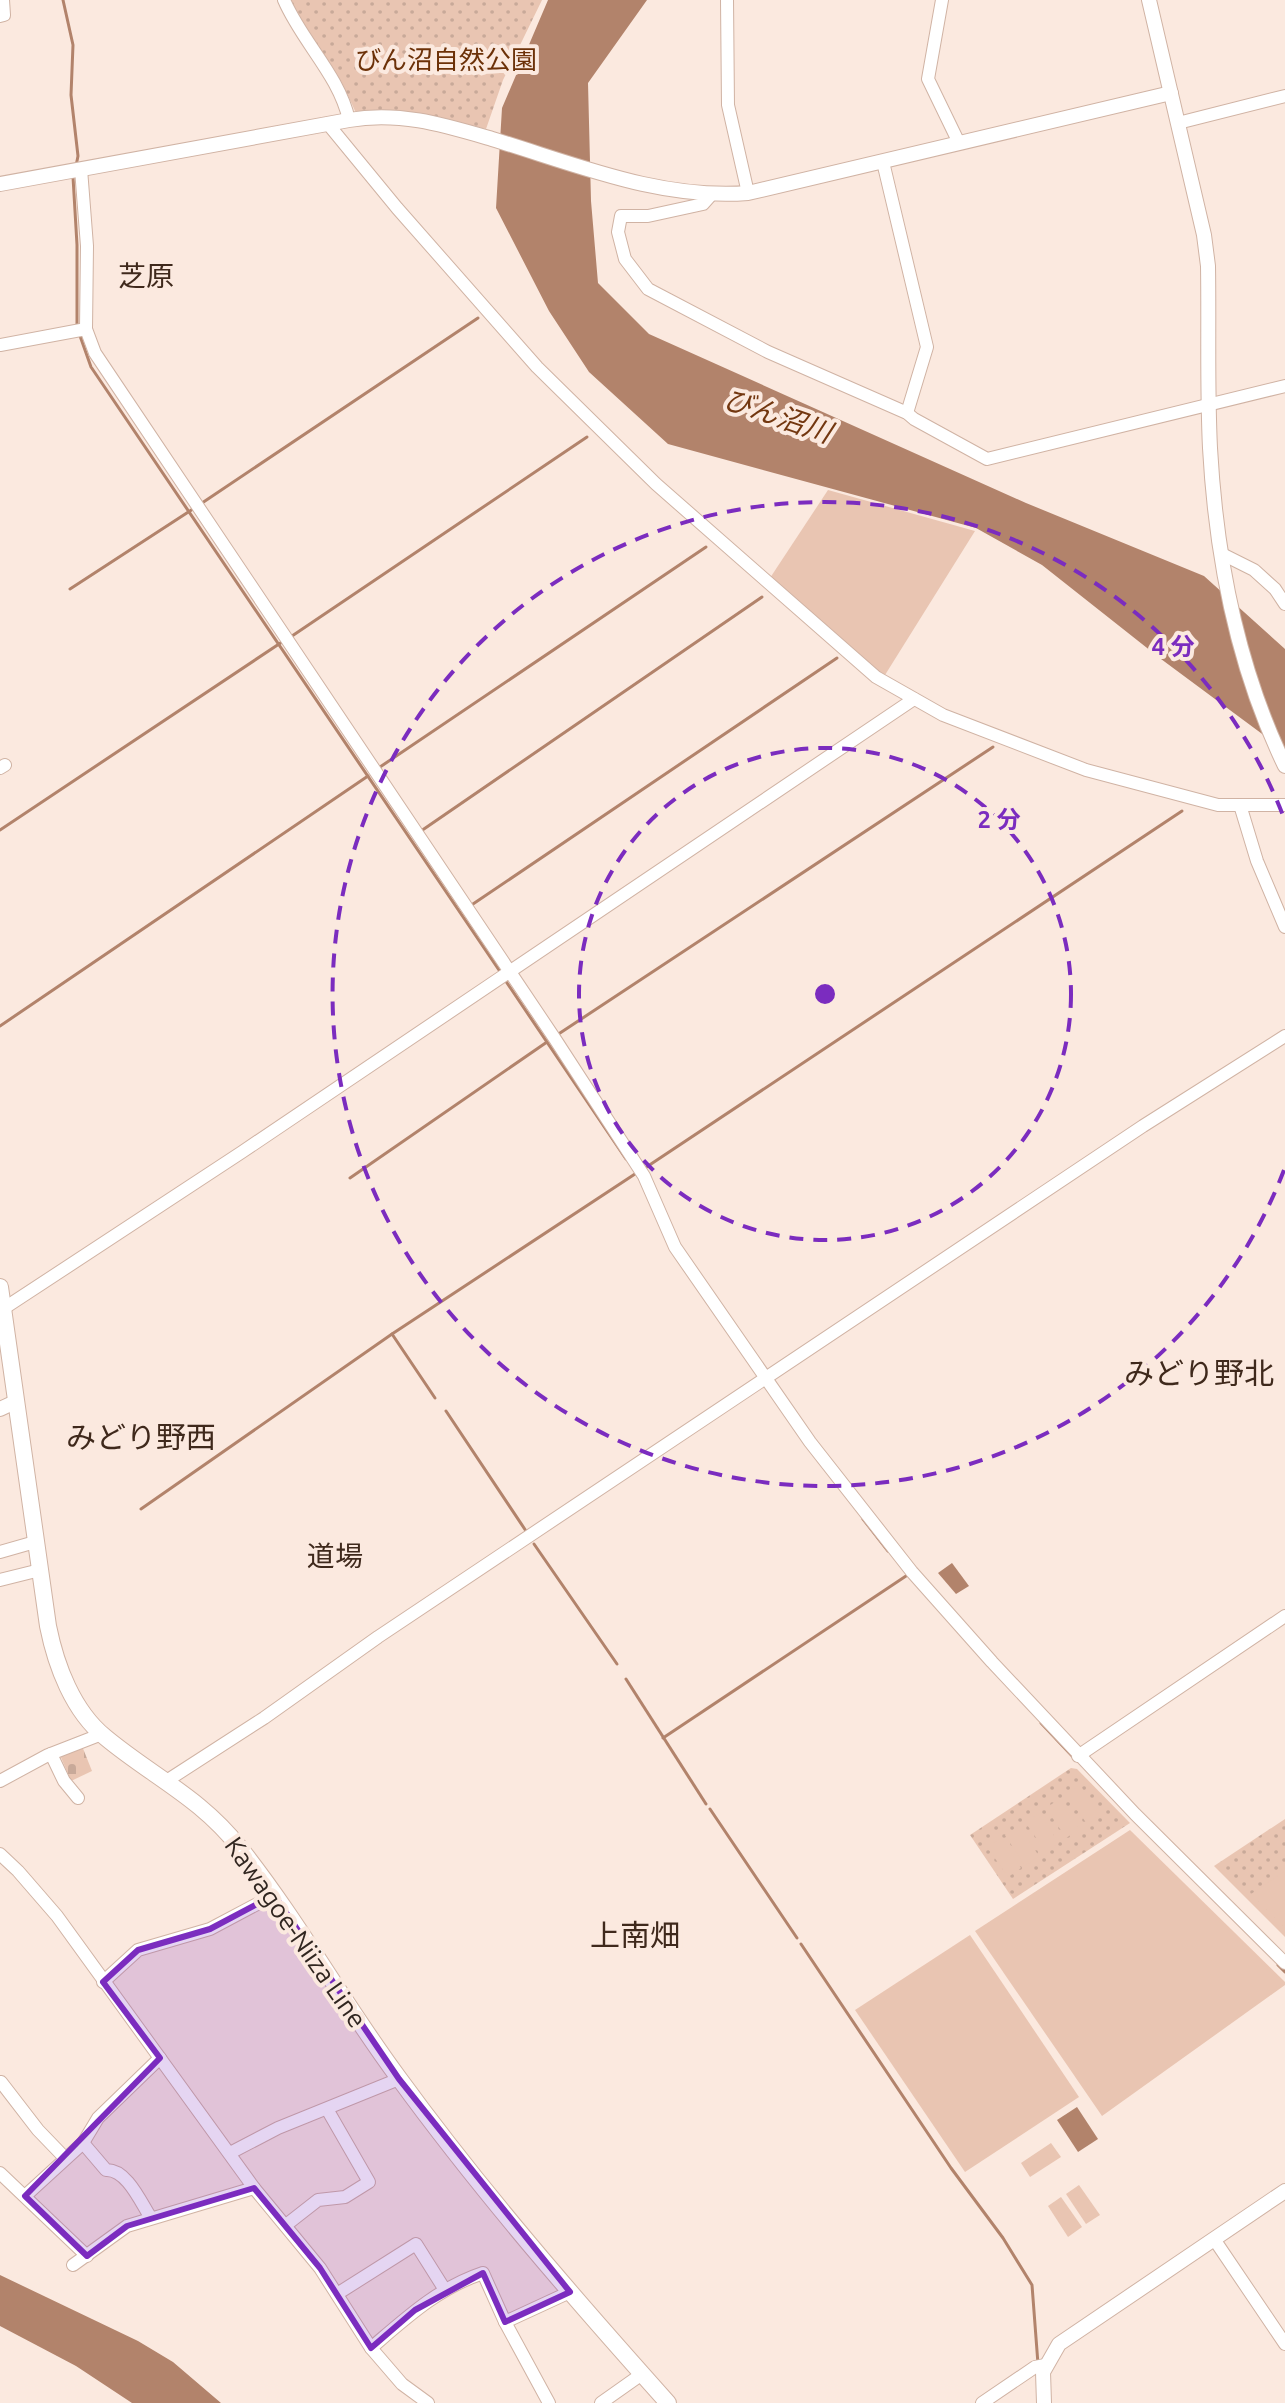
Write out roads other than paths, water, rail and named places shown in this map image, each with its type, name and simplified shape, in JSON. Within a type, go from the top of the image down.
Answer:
[{"type":"main road","name":"Kawagoe-Niiza Line","points":[[0,1287],[8,1406],[48,1626],[61,1673],[83,1712],[102,1734],[202,1806],[227,1832],[274,1895],[399,2079],[512,2224],[668,2403]]},
{"type":"street","points":[[0,16],[4,15],[3,0]]},
{"type":"street","points":[[284,0],[343,97],[349,120]]},
{"type":"street","points":[[727,0],[728,105],[748,193]]},
{"type":"street","points":[[942,0],[928,79],[959,143]]},
{"type":"street","points":[[1149,0],[1206,251],[1211,464],[1225,573],[1254,688],[1285,766]]},
{"type":"street","points":[[0,184],[383,116],[409,118],[483,136],[664,189],[711,195],[748,193],[1171,93]]},
{"type":"street","points":[[1178,123],[1285,96]]},
{"type":"street","points":[[328,124],[526,355],[612,442],[836,645],[876,677],[976,729],[1086,770],[1212,804],[1285,805]]},
{"type":"street","points":[[883,162],[927,347],[907,413]]},
{"type":"street","points":[[81,169],[87,246],[86,329],[91,346],[644,1176],[675,1247],[818,1452],[912,1572],[1078,1756],[1285,1963]]},
{"type":"street","points":[[711,195],[703,204],[656,215],[621,216],[618,232],[620,246],[638,279],[660,297],[768,352],[907,413],[987,459],[1285,386]]},
{"type":"street","points":[[0,345],[86,329]]},
{"type":"street","points":[[1222,554],[1280,588],[1285,604]]},
{"type":"street","points":[[2,1312],[914,699]]},
{"type":"street","points":[[1240,805],[1257,861],[1285,927]]},
{"type":"street","points":[[168,1780],[1143,1126],[1285,1036]]},
{"type":"street","points":[[0,1552],[35,1542]]},
{"type":"street","points":[[0,1580],[40,1570]]},
{"type":"street","points":[[1078,1756],[1285,1616]]},
{"type":"street","points":[[0,1781],[51,1754],[102,1734]]},
{"type":"street","points":[[51,1754],[64,1781],[78,1798]]},
{"type":"street","points":[[0,1854],[57,1916],[254,2188],[337,2294],[371,2348],[402,2384],[428,2403]]},
{"type":"street","points":[[103,1982],[138,1950],[210,1929],[274,1895]]},
{"type":"street","points":[[25,2196],[83,2143],[98,2118],[160,2058]]},
{"type":"street","points":[[230,2153],[278,2128],[399,2079]]},
{"type":"street","points":[[3,2081],[38,2130],[65,2158]]},
{"type":"street","points":[[286,2225],[318,2200],[345,2197],[369,2182],[327,2109]]},
{"type":"street","points":[[83,2143],[106,2170],[113,2170],[124,2179],[151,2218]]},
{"type":"street","points":[[0,2173],[87,2256]]},
{"type":"street","points":[[73,2265],[127,2226],[254,2188]]},
{"type":"street","points":[[1044,2403],[1045,2365],[1059,2344],[1285,2191]]},
{"type":"street","points":[[1214,2239],[1285,2344]]},
{"type":"street","points":[[337,2294],[416,2244],[445,2290]]},
{"type":"street","points":[[371,2348],[415,2310],[462,2280],[483,2273],[505,2322],[549,2403]]},
{"type":"street","points":[[505,2322],[570,2292]]},
{"type":"street","points":[[982,2403],[1035,2367],[1045,2365]]},
{"type":"street","points":[[601,2403],[642,2374]]},
{"type":"water","name":"びん沼川","points":[[548,0],[647,0],[588,83],[591,201],[598,283],[649,334],[1026,503],[1204,576],[1285,649],[1285,751],[1042,565],[976,528],[668,444],[589,372],[549,311],[496,208],[502,108]]},
{"type":"water","points":[[952,1563],[969,1586],[956,1594],[938,1573]]},
{"type":"water","points":[[1077,2107],[1098,2139],[1078,2152],[1057,2120]]},
{"type":"water","points":[[0,2275],[138,2341],[173,2362],[221,2403],[132,2403],[76,2366],[0,2326]]},
{"type":"waterway","points":[[63,0],[73,45],[71,95],[78,156],[76,166]]},
{"type":"waterway","points":[[73,177],[77,325]]},
{"type":"waterway","points":[[202,503],[478,318]]},
{"type":"waterway","points":[[79,333],[91,367],[501,973]]},
{"type":"waterway","points":[[292,636],[587,437]]},
{"type":"waterway","points":[[70,589],[196,507]]},
{"type":"waterway","points":[[377,769],[706,547]]},
{"type":"waterway","points":[[421,831],[762,597]]},
{"type":"waterway","points":[[0,830],[285,640]]},
{"type":"waterway","points":[[470,906],[837,658]]},
{"type":"waterway","points":[[557,1035],[993,747]]},
{"type":"waterway","points":[[0,1026],[368,776]]},
{"type":"waterway","points":[[645,1168],[1182,811]]},
{"type":"waterway","points":[[505,980],[626,1159]]},
{"type":"waterway","points":[[350,1178],[547,1042]]},
{"type":"waterway","points":[[141,1509],[392,1334],[638,1172]]},
{"type":"waterway","points":[[392,1334],[435,1398]]},
{"type":"waterway","points":[[446,1411],[526,1531]]},
{"type":"waterway","points":[[863,1519],[888,1551]]},
{"type":"waterway","points":[[534,1544],[617,1664]]},
{"type":"waterway","points":[[663,1738],[909,1574]]},
{"type":"waterway","points":[[626,1679],[706,1804]]},
{"type":"waterway","points":[[1041,1723],[1074,1758]]},
{"type":"waterway","points":[[710,1809],[797,1938]]},
{"type":"waterway","points":[[801,1944],[1032,2285],[1038,2364]]},
{"type":"waterway","points":[[1278,1965],[1285,1972]]},
{"type":"district","name":"芝原","points":[[146,275]]},
{"type":"district","name":"みどり野北","points":[[1199,1373]]},
{"type":"district","name":"みどり野西","points":[[141,1437]]},
{"type":"district","name":"道場","points":[[335,1555]]},
{"type":"district","name":"上南畑","points":[[635,1935]]},
{"type":"park label","name":"びん沼自然公園","points":[[446,59]]}]
